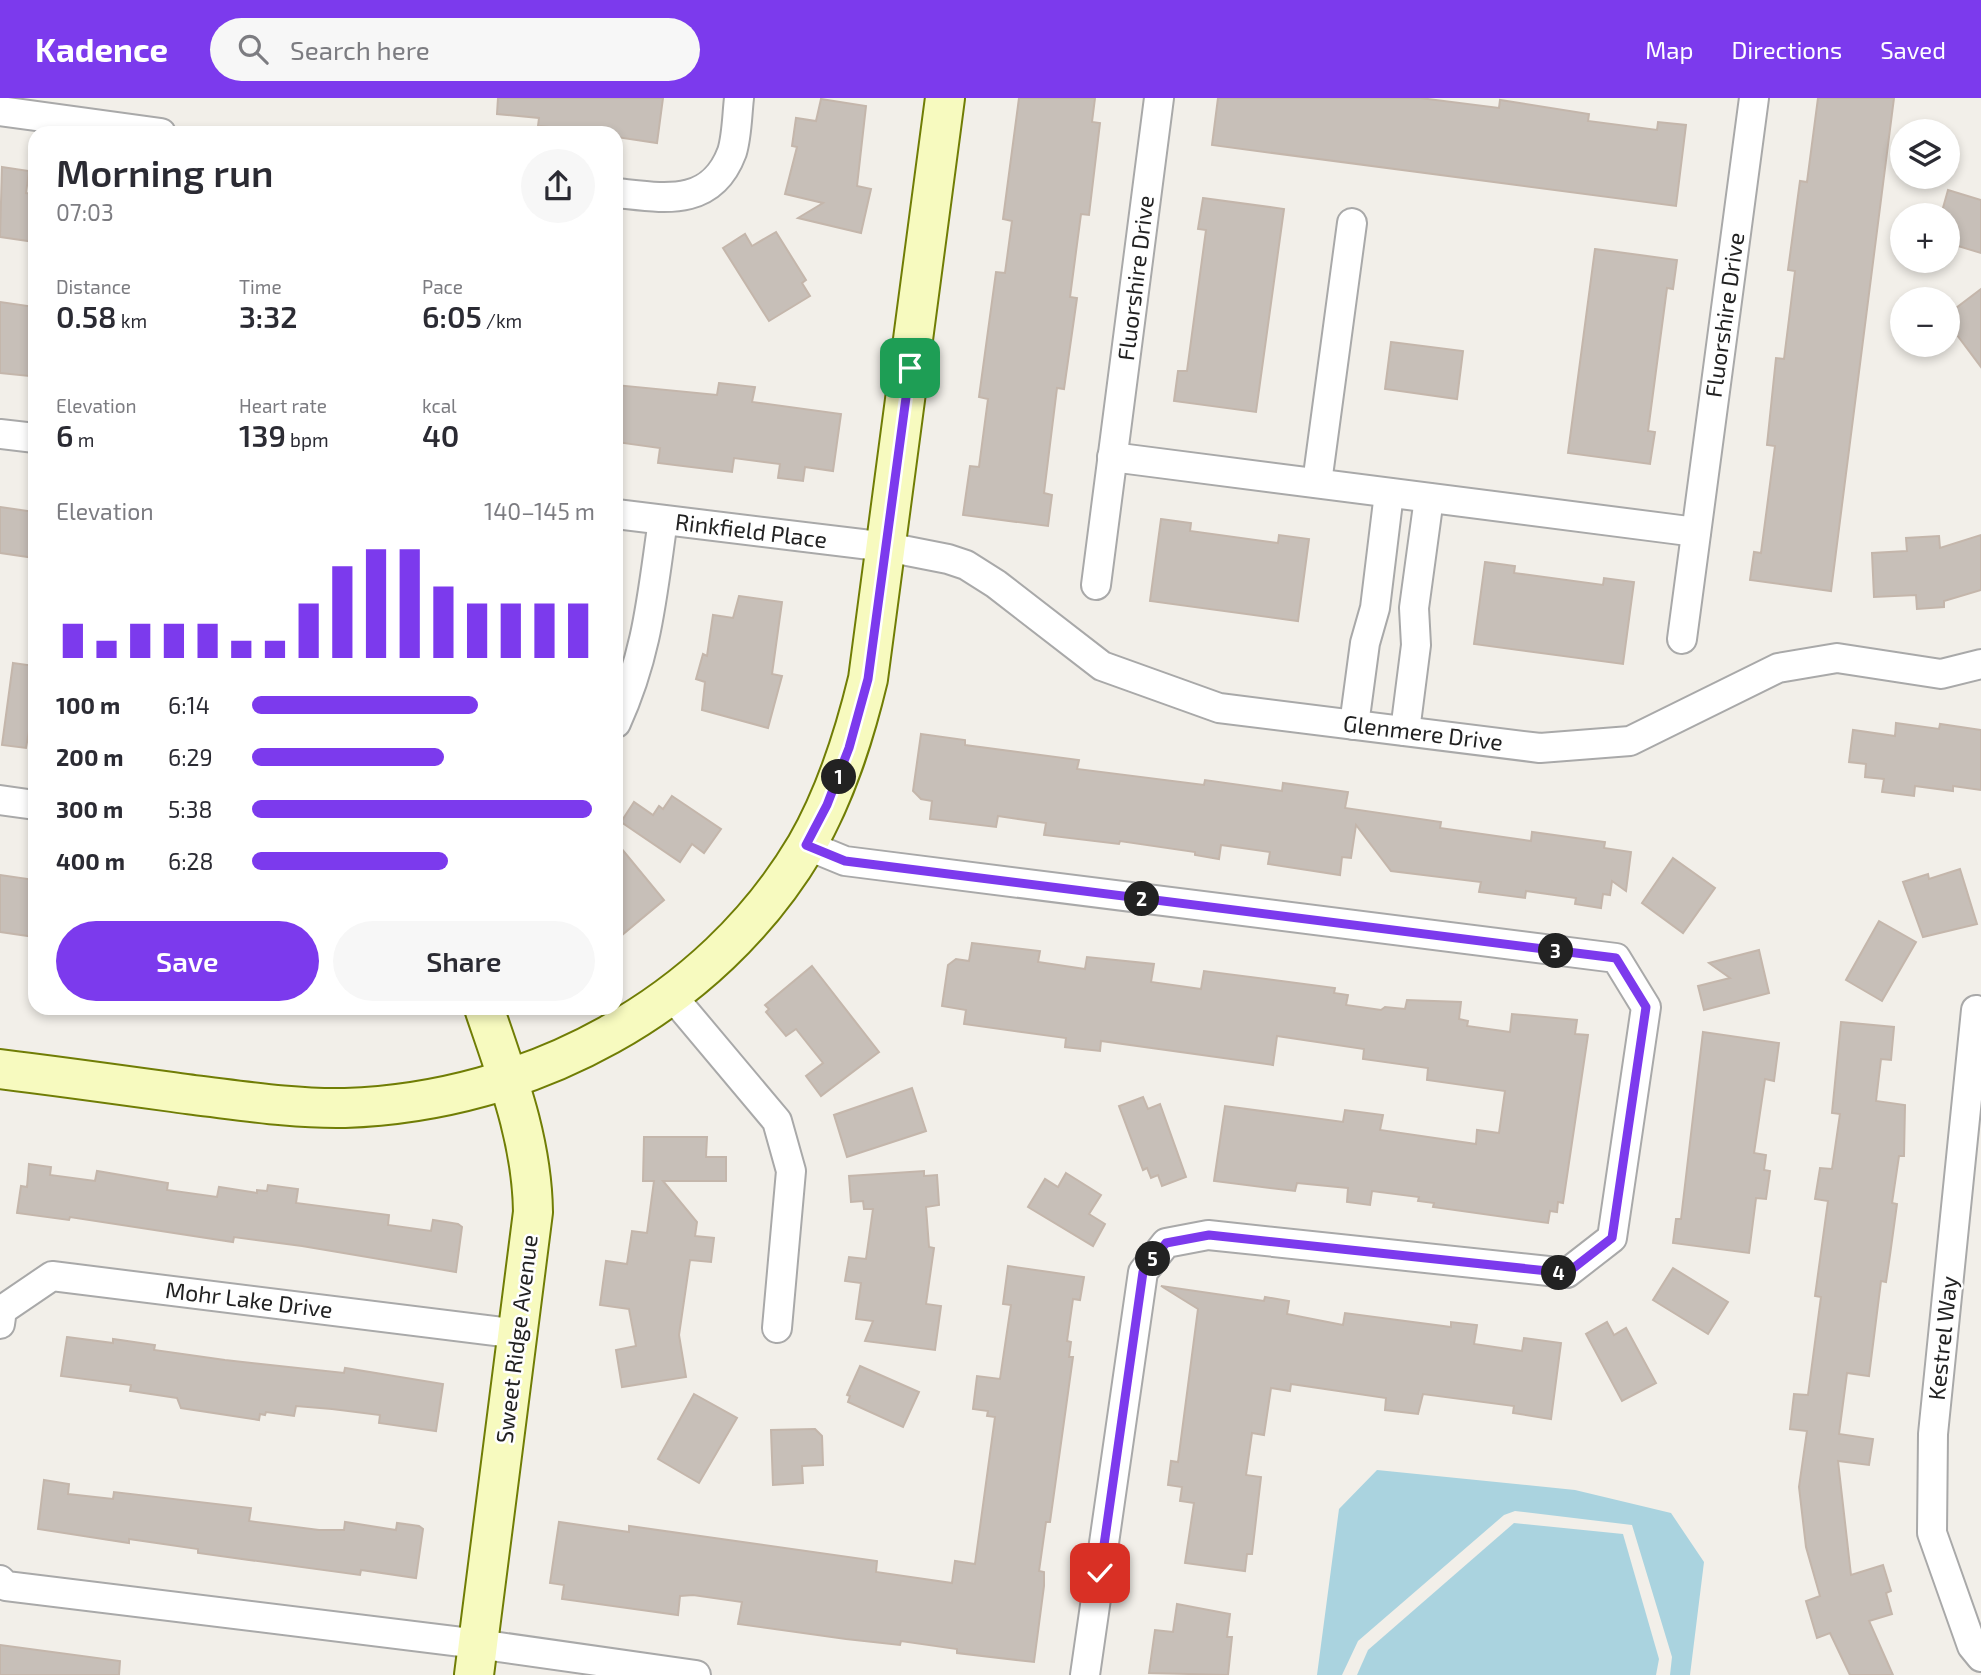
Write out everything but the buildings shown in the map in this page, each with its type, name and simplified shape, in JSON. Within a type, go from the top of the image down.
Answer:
[{"type":"street","points":[[623,194],[662,198],[685,197],[705,188],[721,172],[732,151],[739,98]]},
{"type":"street","points":[[0,1069],[308,1108],[414,1101],[508,1078],[597,1042],[672,996],[709,967],[777,891],[806,845],[838,778],[859,715],[868,679],[887,547],[945,98]]},
{"type":"street","name":"Fluorshire Drive","points":[[1096,584],[1159,98]]},
{"type":"street","name":"Fluorshire Drive","points":[[1682,639],[1754,98]]},
{"type":"street","points":[[0,111],[110,126]]},
{"type":"street","points":[[1317,483],[1352,223]]},
{"type":"street","points":[[0,434],[28,438]]},
{"type":"street","points":[[1112,457],[1696,532]]},
{"type":"street","points":[[1354,725],[1389,493]]},
{"type":"street","points":[[1405,731],[1416,645],[1414,608],[1429,498]]},
{"type":"street","name":"Rinkfield Place","points":[[623,515],[887,547]]},
{"type":"street","points":[[623,708],[635,683],[646,639],[663,520]]},
{"type":"street","name":"Glenmere Drive","points":[[887,547],[966,565],[996,584],[1102,666],[1219,708],[1540,748],[1630,741],[1778,668],[1837,658],[1941,674],[1981,664]]},
{"type":"street","points":[[1371,622],[1415,628]]},
{"type":"street","points":[[0,800],[28,804]]},
{"type":"street","points":[[806,845],[845,861],[1616,958],[1646,1007],[1612,1238],[1567,1273],[1209,1235],[1166,1243],[1143,1272],[1085,1675]]},
{"type":"street","points":[[672,996],[777,1121],[791,1171],[777,1328]]},
{"type":"street","name":"Kestrel Way","points":[[1976,1010],[1933,1434],[1932,1533],[1972,1646],[1981,1657]]},
{"type":"street","name":"Sweet Ridge Avenue","points":[[476,1660],[530,1254],[533,1173],[524,1126],[486,1015]]},
{"type":"street","name":"Mohr Lake Drive","points":[[0,1324],[2,1310],[52,1276],[519,1334]]},
{"type":"street","points":[[0,1580],[6,1586],[476,1660],[696,1675]]},
{"type":"water","points":[[1377,1470],[1575,1490],[1671,1513],[1704,1562],[1690,1675],[1670,1675],[1672,1657],[1632,1525],[1515,1511],[1504,1515],[1358,1641],[1342,1675],[1317,1675],[1339,1509]]},
{"type":"water","points":[[1514,1523],[1623,1534],[1659,1659],[1656,1675],[1357,1675],[1368,1650]]},
{"type":"route","points":[[910,368],[868,679],[838,778],[806,845],[845,861],[1616,958],[1646,1007],[1612,1238],[1567,1273],[1209,1235],[1166,1243],[1143,1272],[1100,1573]]}]
